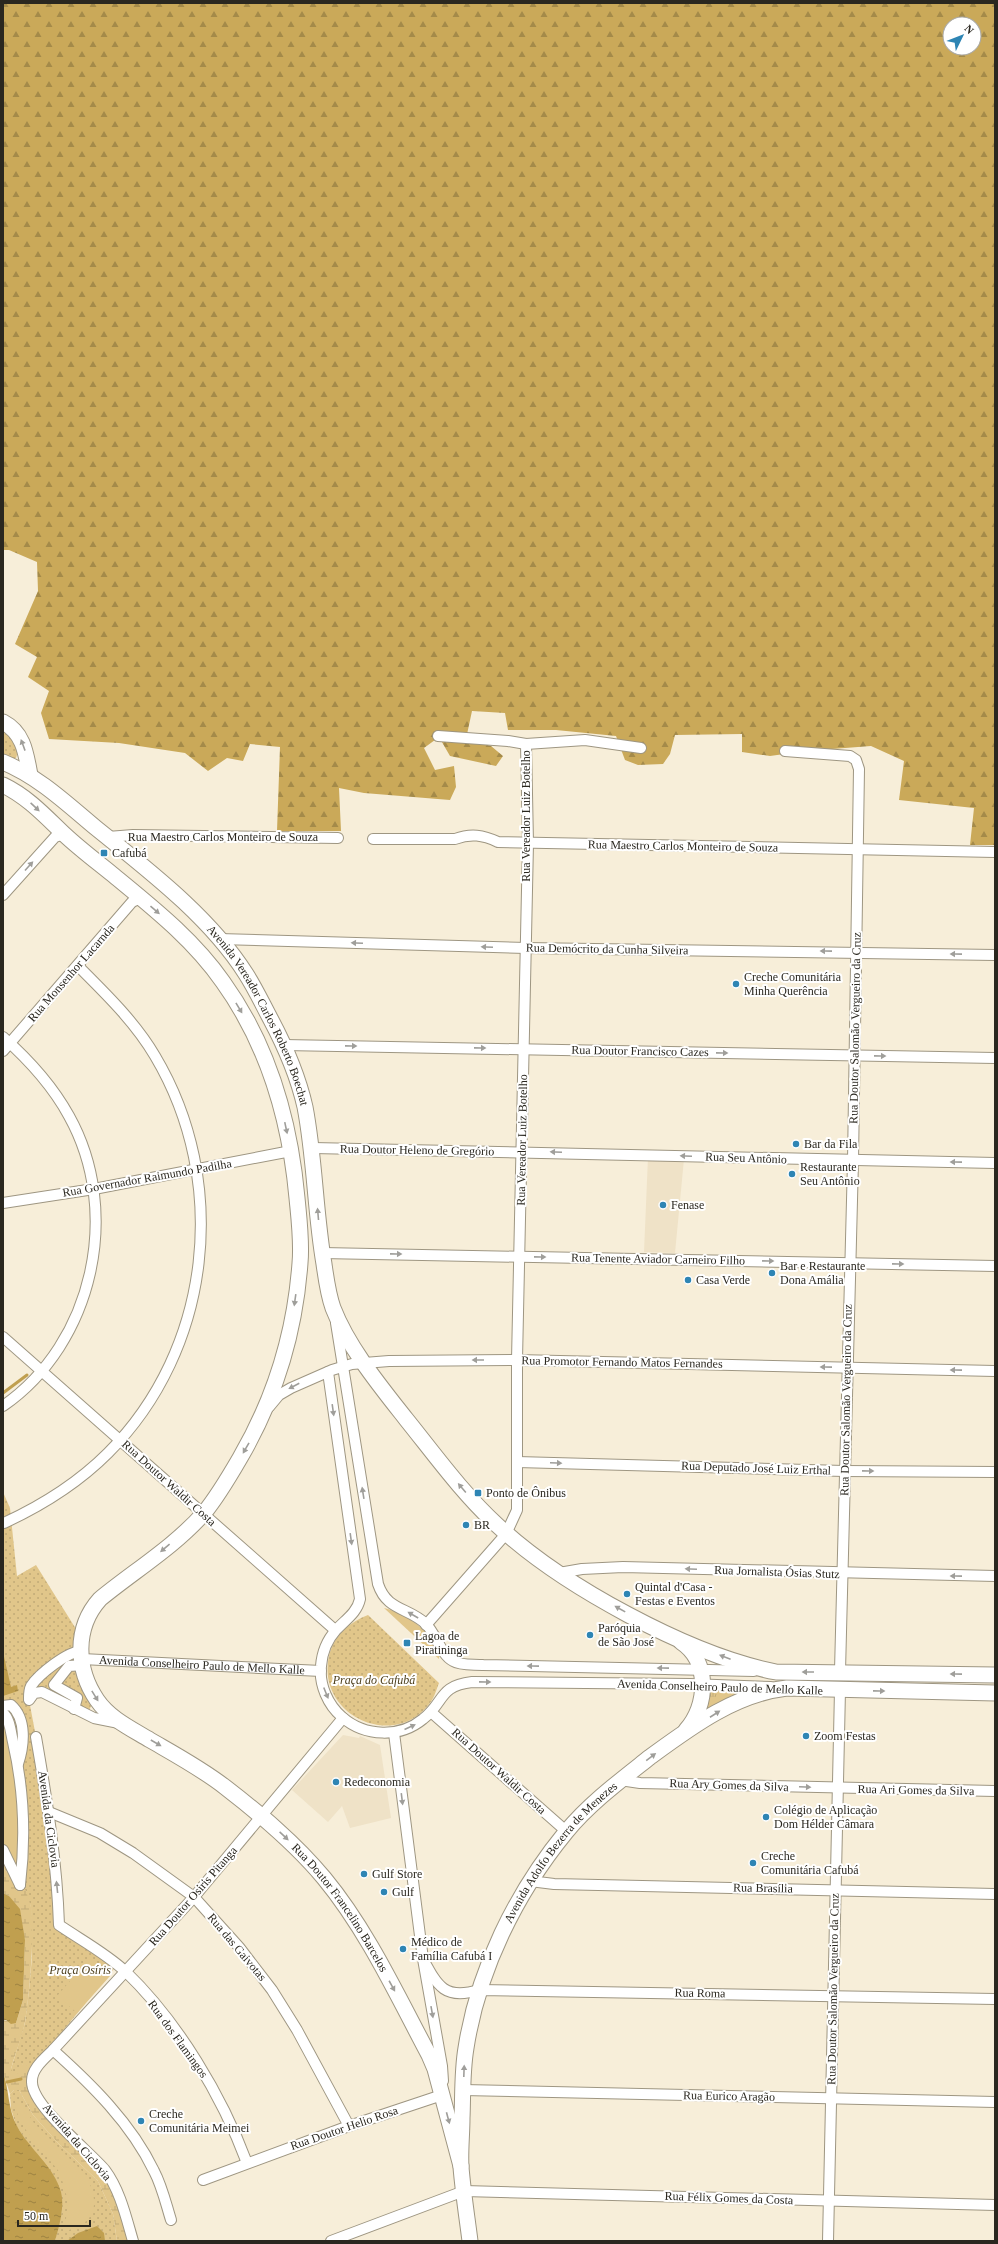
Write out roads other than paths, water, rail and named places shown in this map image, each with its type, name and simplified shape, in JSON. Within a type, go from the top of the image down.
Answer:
[{"type":"main road","points":[[3,722],[12,728],[21,738],[30,775]]},
{"type":"main road","name":"Avenida Vereador Carlos Roberto Boechat","points":[[3,762],[30,775],[108,837],[176,896],[219,939],[246,973],[284,1045],[304,1102],[313,1148],[322,1253],[333,1307]]},
{"type":"main road","name":"Avenida Vereador Carlos Roberto Boechat","points":[[3,785],[30,802],[64,834],[194,944],[225,984],[247,1021],[274,1079],[291,1150],[298,1213],[300,1262],[287,1346],[264,1413],[228,1478],[203,1514]]},
{"type":"main road","points":[[333,1307],[353,1346],[399,1410],[453,1477],[491,1520],[506,1534],[559,1573],[600,1598],[667,1633],[727,1658],[776,1672]]},
{"type":"main road","name":"Rua Doutor Francelino Barcelos","points":[[203,1514],[168,1546],[100,1599],[87,1616],[83,1625],[75,1660],[104,1709],[123,1724],[190,1764],[223,1786],[260,1815],[314,1867],[347,1910],[366,1940],[429,2056],[442,2092],[461,2166]]},
{"type":"main road","points":[[667,1633],[690,1649],[702,1677],[701,1701],[698,1710],[694,1719],[681,1734]]},
{"type":"main road","name":"Avenida Conselheiro Paulo de Mello Kalle","points":[[776,1672],[840,1671],[995,1675]]},
{"type":"main road","points":[[681,1734],[724,1708],[745,1698],[770,1690],[787,1688]]},
{"type":"main road","name":"Avenida Conselheiro Paulo de Mello Kalle","points":[[787,1688],[995,1692]]},
{"type":"main road","name":"Avenida Adolfo Bezerra de Menezes","points":[[461,2166],[463,2090],[466,2048],[479,1990],[491,1959],[530,1881],[566,1832],[620,1780],[681,1734]]},
{"type":"main road","points":[[461,2166],[470,2241]]},
{"type":"street","points":[[438,736],[508,741],[526,744],[585,740],[641,748]]},
{"type":"street","name":"Rua Vereador Luiz Botelho","points":[[426,1625],[506,1534],[517,1510],[517,1360],[528,843],[526,744]]},
{"type":"street","name":"Rua Doutor Salomão Vergueiro da Cruz","points":[[785,751],[850,756],[856,760],[859,769],[853,1161],[849,1263],[848,1368],[844,1471],[840,1671]]},
{"type":"street","points":[[3,895],[55,837],[64,834]]},
{"type":"street","name":"Rua Maestro Carlos Monteiro de Souza","points":[[108,837],[133,835],[338,838]]},
{"type":"street","name":"Rua Maestro Carlos Monteiro de Souza","points":[[373,839],[448,839],[476,835],[498,842],[528,843],[995,852]]},
{"type":"street","name":"Rua Monsenhor Lacarnda","points":[[3,1051],[7,1040],[78,966],[132,902],[141,898]]},
{"type":"street","name":"Rua Demócrito da Cunha Silveira","points":[[219,939],[526,948],[995,955]]},
{"type":"street","points":[[4,1523],[55,1496],[82,1476],[120,1440],[149,1402],[166,1374],[180,1343],[190,1312],[201,1246],[202,1206],[197,1169],[187,1128],[173,1091],[155,1056],[132,1023],[78,966]]},
{"type":"street","points":[[3,1406],[42,1370],[59,1347],[72,1325],[90,1277],[96,1228],[94,1189],[87,1159],[70,1116],[44,1078],[7,1040]]},
{"type":"street","name":"Rua Doutor Francisco Cazes","points":[[284,1045],[995,1058]]},
{"type":"street","name":"Rua Doutor Heleno de Gregório","points":[[313,1148],[521,1151]]},
{"type":"street","name":"Rua Governador Raimundo Padilha","points":[[3,1203],[94,1189],[291,1150]]},
{"type":"street","name":"Rua Seu Antônio","points":[[521,1151],[853,1161],[995,1163]]},
{"type":"street","name":"Rua Tenente Aviador Carneiro Filho","points":[[322,1253],[995,1266]]},
{"type":"street","name":"Avenida Vereador Carlos Roberto Boechat","points":[[333,1307],[378,1584],[385,1599],[390,1604],[411,1613],[426,1625]]},
{"type":"street","name":"Rua Doutor Waldir Costa","points":[[3,1337],[336,1630]]},
{"type":"street","name":"Rua Promotor Fernando Matos Fernandes","points":[[264,1413],[279,1396],[296,1385],[343,1366],[365,1363],[517,1360],[995,1371]]},
{"type":"street","points":[[328,1372],[359,1593],[356,1610],[336,1630],[326,1645],[321,1671],[325,1694],[343,1718],[358,1728],[372,1732],[394,1733],[415,1725],[431,1712]]},
{"type":"street","name":"Rua Deputado José Luiz Erthal","points":[[517,1462],[844,1471],[995,1472]]},
{"type":"street","name":"Rua Jornalista Ósias Stutz","points":[[559,1573],[582,1569],[623,1567],[842,1574],[995,1576]]},
{"type":"street","name":"Avenida Conselheiro Paulo de Mello Kalle","points":[[426,1625],[448,1658],[460,1664],[702,1677],[787,1688]]},
{"type":"street","points":[[75,1660],[54,1685],[54,1693],[34,1693],[28,1700],[29,1691],[36,1681],[51,1666],[75,1660]]},
{"type":"street","name":"Avenida Conselheiro Paulo de Mello Kalle","points":[[75,1660],[321,1671]]},
{"type":"street","points":[[51,1666],[62,1674]]},
{"type":"street","name":"Avenida Conselheiro Paulo de Mello Kalle","points":[[431,1712],[447,1690],[454,1686],[472,1682],[702,1677],[776,1672]]},
{"type":"street","name":"Rua Doutor Francelino Barcelos","points":[[36,1681],[74,1709],[94,1718],[123,1724]]},
{"type":"street","name":"Rua Doutor Salomão Vergueiro da Cruz","points":[[828,2241],[840,1690]]},
{"type":"street","points":[[3,1706],[10,1705],[18,1714],[24,1743],[18,1764]]},
{"type":"street","name":"Rua Doutor Waldir Costa","points":[[431,1712],[566,1832]]},
{"type":"street","points":[[3,1713],[11,1731],[23,1795],[24,1849],[20,1885],[3,1850]]},
{"type":"street","points":[[11,1731],[18,1714]]},
{"type":"street","name":"Rua Doutor Osiris Pitanga","points":[[36,2068],[194,1897],[260,1815],[343,1718]]},
{"type":"street","points":[[394,1733],[423,1959],[442,2066],[442,2092]]},
{"type":"street","name":"Avenida da Ciclovia","points":[[36,1737],[49,1812],[58,1892],[59,1925]]},
{"type":"street","name":"Rua Ary Gomes da Silva","points":[[620,1780],[648,1783],[838,1788]]},
{"type":"street","name":"Rua Ari Gomes da Silva","points":[[838,1788],[995,1791]]},
{"type":"street","name":"Rua das Gaivotas","points":[[49,1812],[100,1832],[134,1853],[194,1897],[239,1947],[272,1990],[297,2030],[350,2126]]},
{"type":"street","name":"Rua Brasília","points":[[530,1881],[554,1884],[995,1894]]},
{"type":"street","name":"Rua dos Flamingos","points":[[59,1925],[126,1972],[164,2015],[195,2060],[228,2116],[247,2163]]},
{"type":"street","name":"Rua Roma","points":[[423,1959],[436,1981],[445,1991],[462,1993],[479,1990],[995,1999]]},
{"type":"street","points":[[53,2050],[100,2095],[132,2136],[155,2173],[171,2220]]},
{"type":"street","name":"Avenida da Ciclovia","points":[[36,2068],[32,2082],[34,2091],[58,2124],[99,2164],[111,2180],[121,2201],[133,2241]]},
{"type":"street","name":"Rua Eurico Aragão","points":[[463,2090],[995,2102]]},
{"type":"street","name":"Rua Doutor Helio Rosa","points":[[203,2180],[442,2092]]},
{"type":"street","points":[[331,2241],[464,2191]]},
{"type":"street","name":"Rua Félix Gomes da Costa","points":[[464,2191],[995,2205]]},
{"type":"water","points":[[3,1652],[11,1687],[17,1685],[18,1691],[3,1696]]},
{"type":"water","points":[[3,1893],[9,1896],[20,1909],[25,1940],[23,2000],[16,2023],[11,2024],[6,2020],[3,2020]]},
{"type":"water","points":[[3,2072],[14,2120],[22,2134],[53,2174],[61,2192],[62,2210],[55,2241],[3,2241]]},
{"type":"water","points":[[97,2226],[104,2233],[105,2241],[67,2241],[78,2233]]},
{"type":"waterway","points":[[3,1393],[27,1375]]},
{"type":"waterway","points":[[7,2082],[21,2079]]},
{"type":"place","name":"Cafubá","points":[[104,853]]},
{"type":"place","name":"Creche Comunitária Minha Querência","points":[[736,984]]},
{"type":"place","name":"Bar da Fila","points":[[796,1144]]},
{"type":"place","name":"Restaurante Seu Antônio","points":[[792,1174]]},
{"type":"place","name":"Fenase","points":[[663,1205]]},
{"type":"place","name":"Bar e Restaurante Dona Amália","points":[[772,1273]]},
{"type":"place","name":"Casa Verde","points":[[688,1280]]},
{"type":"place","name":"Ponto de Ônibus","points":[[478,1493]]},
{"type":"place","name":"BR","points":[[466,1525]]},
{"type":"place","name":"Quintal d'Casa - Festas e Eventos","points":[[627,1594]]},
{"type":"place","name":"Paróquia de São José","points":[[590,1635]]},
{"type":"place","name":"Lagoa de Piratininga","points":[[407,1643]]},
{"type":"place","name":"Zoom Festas","points":[[806,1736]]},
{"type":"place","name":"Redeconomia","points":[[336,1782]]},
{"type":"place","name":"Colégio de Aplicação Dom Hélder Câmara","points":[[766,1817]]},
{"type":"place","name":"Creche Comunitária Cafubá","points":[[753,1863]]},
{"type":"place","name":"Gulf Store","points":[[364,1874]]},
{"type":"place","name":"Gulf","points":[[384,1892]]},
{"type":"place","name":"Médico de Família Cafubá I","points":[[403,1949]]},
{"type":"place","name":"Creche Comunitária Meimei","points":[[141,2121]]},
{"type":"park label","name":"Praça do Cafubá","points":[[374,1680]]},
{"type":"park label","name":"Praça Osíris","points":[[80,1970]]}]
